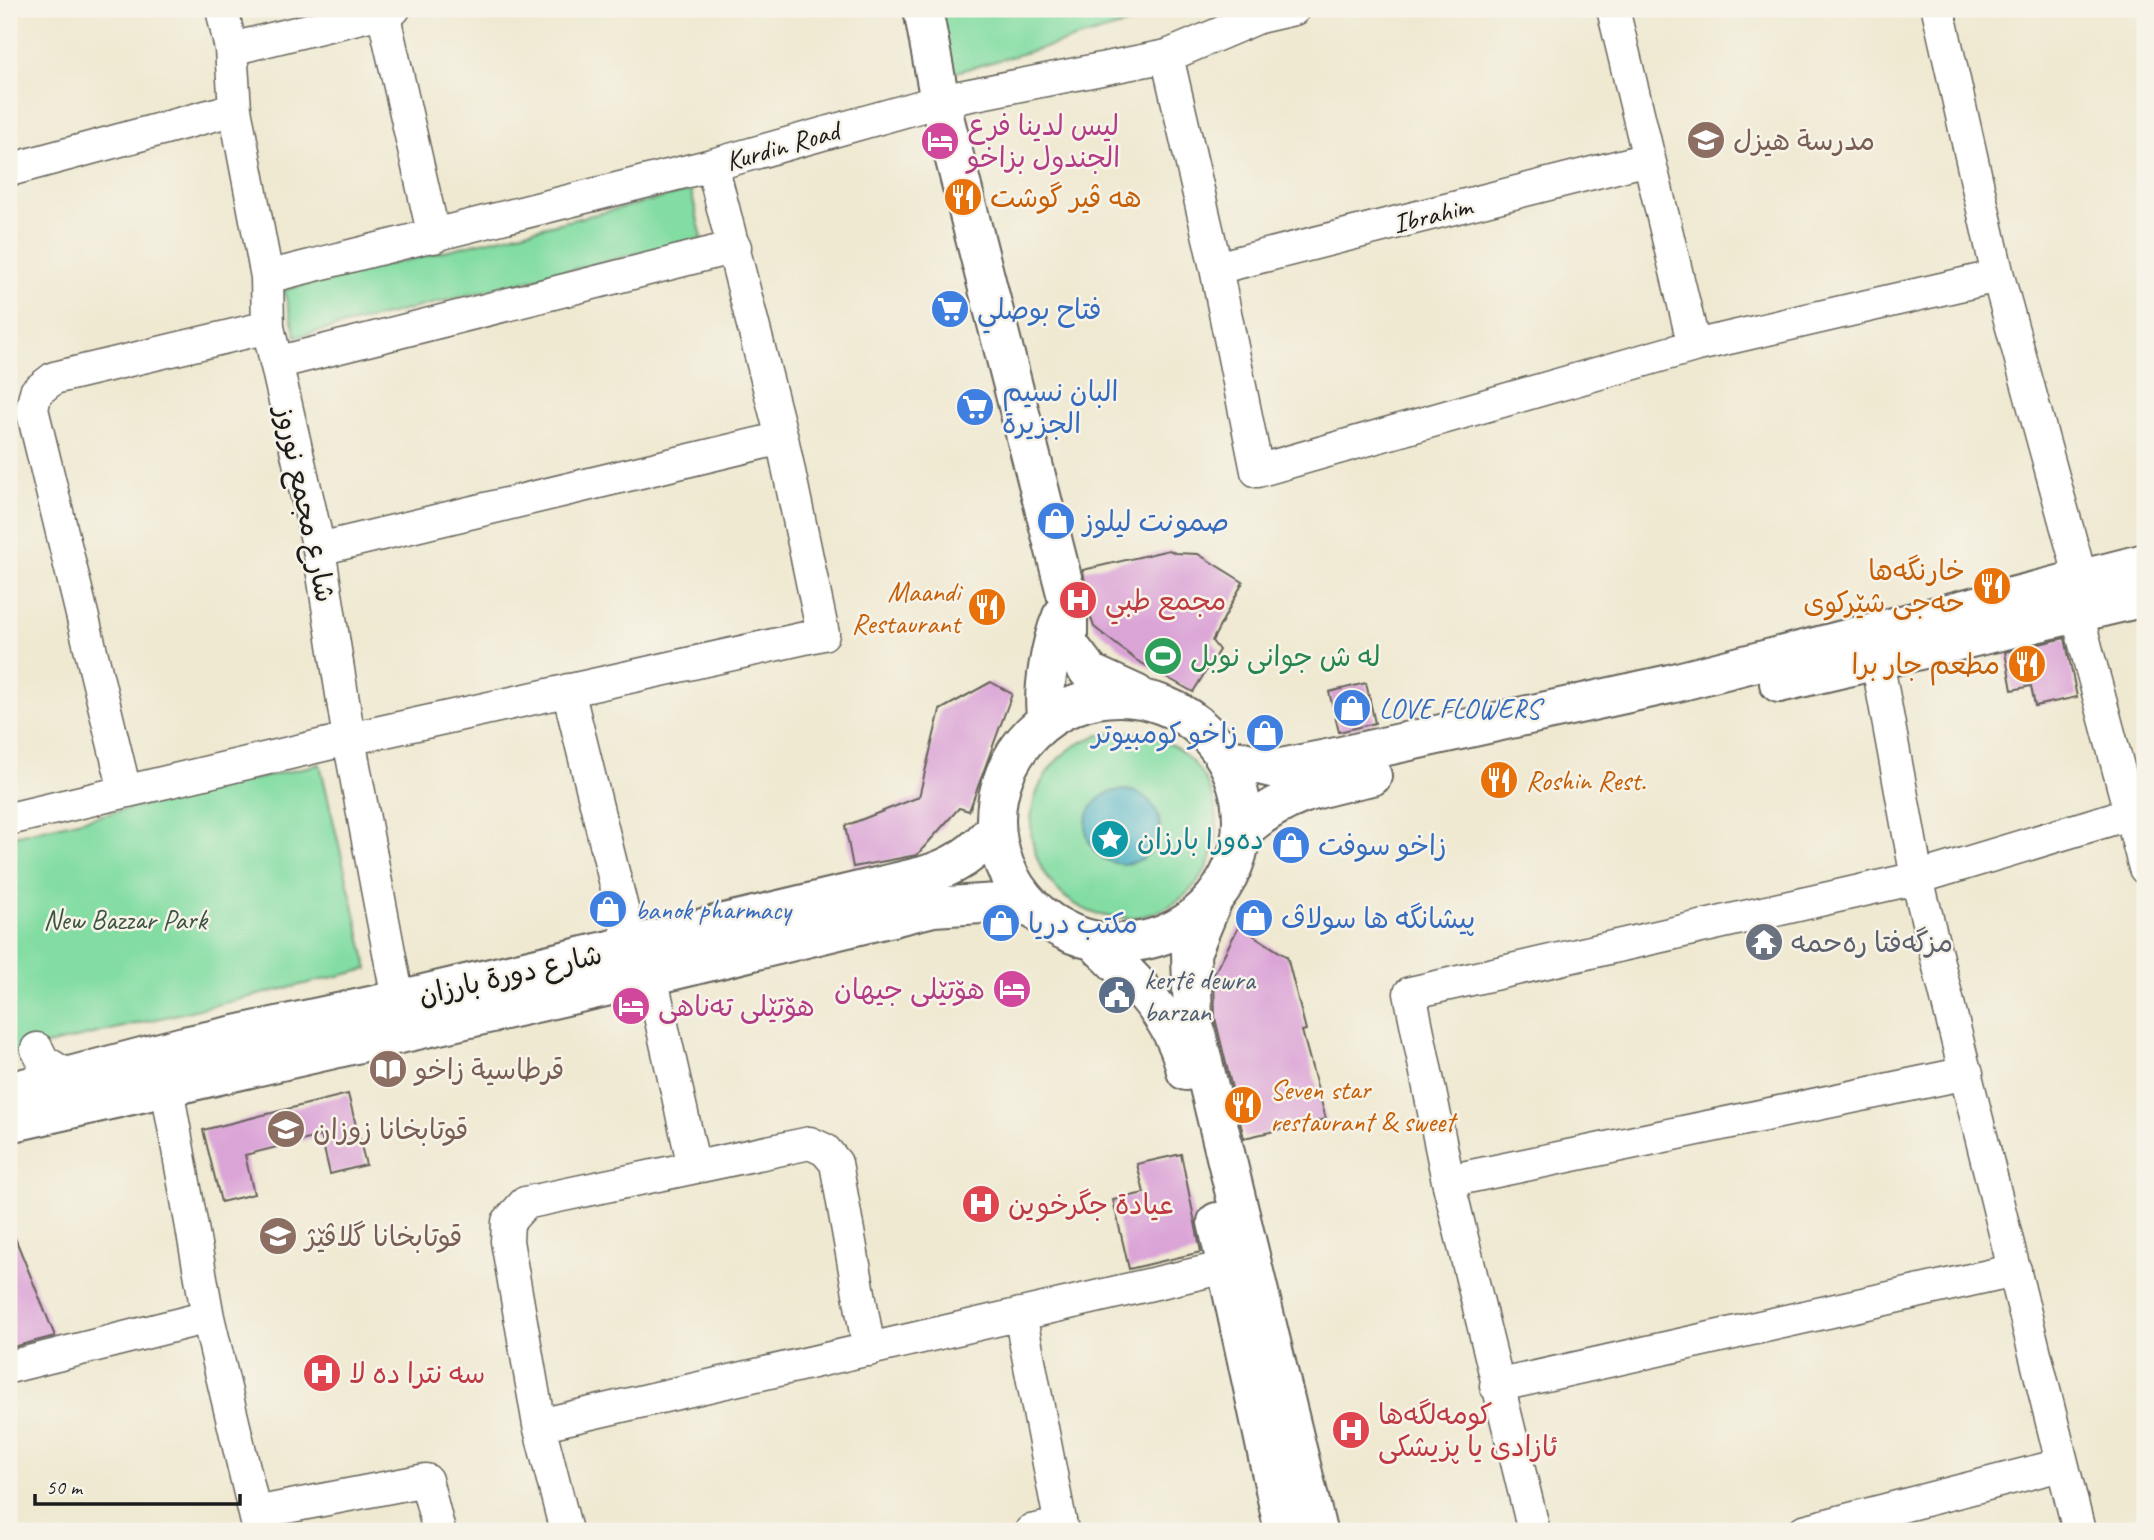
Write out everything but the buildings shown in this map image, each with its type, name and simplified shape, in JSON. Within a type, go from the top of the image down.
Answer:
[{"type":"main road","points":[[923,9],[940,101],[1068,601],[1068,644],[1090,673],[1185,715],[1201,728],[1226,757],[1242,804],[1243,830],[1238,856],[1227,881],[1212,903],[1191,953],[1193,1021],[1317,1531]]},
{"type":"main road","points":[[1243,830],[1264,811],[1291,796],[1877,660],[2079,596],[2145,563]]},
{"type":"main road","points":[[1226,757],[1276,769],[2079,596],[2145,597]]},
{"type":"main road","points":[[1047,720],[1044,707],[1050,644],[1068,601]]},
{"type":"main road","points":[[1159,703],[1130,697],[1101,698],[1073,706],[1047,720],[1025,741],[1008,766],[998,795],[996,827],[1000,856],[1009,877],[1030,908],[1067,933],[1095,942],[1125,944],[1157,939],[1186,925],[1212,903]]},
{"type":"main road","name":"شارع دورة بارزان","points":[[9,1092],[184,1046],[398,1000],[940,871],[972,854],[996,827]]},
{"type":"main road","name":"شارع دورة بارزان","points":[[9,1123],[652,976],[933,907],[998,903],[1030,908]]},
{"type":"main road","points":[[1095,942],[1153,1001],[1168,1025],[1184,1063],[1284,1531]]},
{"type":"street","name":"شارع مجمع نوروز","points":[[222,9],[231,49],[236,109],[267,277],[268,327],[319,549],[349,739],[398,1000]]},
{"type":"street","name":"Kurdin Road","points":[[267,277],[712,165],[940,101],[1167,56],[1259,18],[1294,9]]},
{"type":"street","points":[[1613,9],[1694,346]]},
{"type":"street","points":[[1938,9],[1998,276],[2079,596],[2138,811],[2145,868]]},
{"type":"street","points":[[231,49],[389,10],[434,237]]},
{"type":"street","points":[[1167,56],[1216,268],[1257,471],[1694,346],[1998,276]]},
{"type":"street","points":[[9,170],[236,109]]},
{"type":"street","name":"Ibrahim","points":[[1216,268],[1648,159]]},
{"type":"street","points":[[9,819],[349,739],[823,634],[782,438],[712,165]]},
{"type":"street","points":[[276,363],[735,247]]},
{"type":"street","points":[[125,791],[32,409],[36,392],[54,378],[268,327]]},
{"type":"street","points":[[319,549],[782,438]]},
{"type":"street","points":[[1877,660],[1917,878],[2079,1531]]},
{"type":"street","points":[[568,690],[631,945]]},
{"type":"street","points":[[1534,1531],[1496,1386],[1448,1181],[1410,993],[1917,878],[2138,811]]},
{"type":"street","points":[[652,976],[694,1167]]},
{"type":"street","points":[[37,1049],[43,1061],[68,1076]]},
{"type":"street","points":[[1448,1181],[1967,1073]]},
{"type":"street","points":[[167,1087],[208,1317],[257,1522],[426,1480],[439,1531]]},
{"type":"street","points":[[566,1531],[539,1425],[506,1241],[508,1222],[525,1203],[810,1143],[825,1150],[836,1163],[869,1350]]},
{"type":"street","points":[[539,1425],[1226,1267]]},
{"type":"street","points":[[1496,1386],[2015,1270]]},
{"type":"street","points":[[1020,1314],[1051,1529]]},
{"type":"street","points":[[9,1367],[208,1317]]},
{"type":"street","points":[[1804,1531],[2061,1465]]},
{"type":"green space","points":[[932,9],[1182,9],[946,75]]},
{"type":"green space","points":[[691,191],[702,238],[296,337],[284,290]]},
{"type":"green space","points":[[1124,732],[1159,739],[1190,759],[1210,790],[1217,825],[1210,860],[1190,891],[1159,911],[1124,918],[1089,911],[1058,891],[1038,860],[1031,825],[1038,790],[1058,759],[1089,739]]},
{"type":"green space","name":"New Bazzar Park","points":[[320,764],[368,969],[9,1054],[9,837]]},
{"type":"water","points":[[1116,790],[1130,790],[1144,796],[1154,806],[1160,827],[1158,841],[1144,858],[1130,864],[1116,864],[1102,858],[1092,848],[1086,834],[1086,820],[1092,806],[1102,796]]},
{"type":"place","name":"مدرسة هيزل","points":[[1706,140]]},
{"type":"place","name":"ليس لدينا فرع الجندول بزاخو","points":[[940,141]]},
{"type":"place","name":"هه ڤير گوشت","points":[[963,197]]},
{"type":"place","name":"فتاح بوصلي","points":[[950,309]]},
{"type":"place","name":"البان نسيم الجزيرة","points":[[975,407]]},
{"type":"place","name":"صمونت ليلوز","points":[[1056,521]]},
{"type":"place","name":"خارنگەها حەجى شێركوى","points":[[1992,586]]},
{"type":"place","name":"مجمع طبي","points":[[1078,600]]},
{"type":"place","name":"Maandi Restaurant","points":[[987,607]]},
{"type":"place","name":"له ش جوانى نوبل","points":[[1163,656]]},
{"type":"place","name":"مطعم جار برا","points":[[2027,664]]},
{"type":"place","name":"LOVE FLOWERS","points":[[1352,708]]},
{"type":"place","name":"زاخو كومبيوتر","points":[[1265,733]]},
{"type":"place","name":"Roshin Rest.","points":[[1499,780]]},
{"type":"place","name":"دەورا بارزان","points":[[1110,839]]},
{"type":"place","name":"زاخو سوفت","points":[[1291,845]]},
{"type":"place","name":"banok pharmacy","points":[[608,909]]},
{"type":"place","name":"پيشانگه ها سولاڤ","points":[[1254,918]]},
{"type":"place","name":"مكتب دريا","points":[[1001,923]]},
{"type":"place","name":"مزگەفتا رەحمە","points":[[1764,942]]},
{"type":"place","name":"هۆتێلی جیهان","points":[[1012,989]]},
{"type":"place","name":"kertê dewra barzan","points":[[1117,995]]},
{"type":"place","name":"هۆتێلی تەناهی","points":[[631,1006]]},
{"type":"place","name":"قرطاسية زاخو","points":[[388,1069]]},
{"type":"place","name":"Seven star restaurant & sweet","points":[[1243,1105]]},
{"type":"place","name":"قوتابخانا زوزان","points":[[286,1129]]},
{"type":"place","name":"عيادة جگرخوين","points":[[981,1204]]},
{"type":"place","name":"قوتابخانا گلاڤێژ","points":[[278,1236]]},
{"type":"place","name":"سه نترا ده لا","points":[[322,1373]]},
{"type":"place","name":"کومەلگەھا ئازادی یا پزیشکی","points":[[1351,1430]]}]
